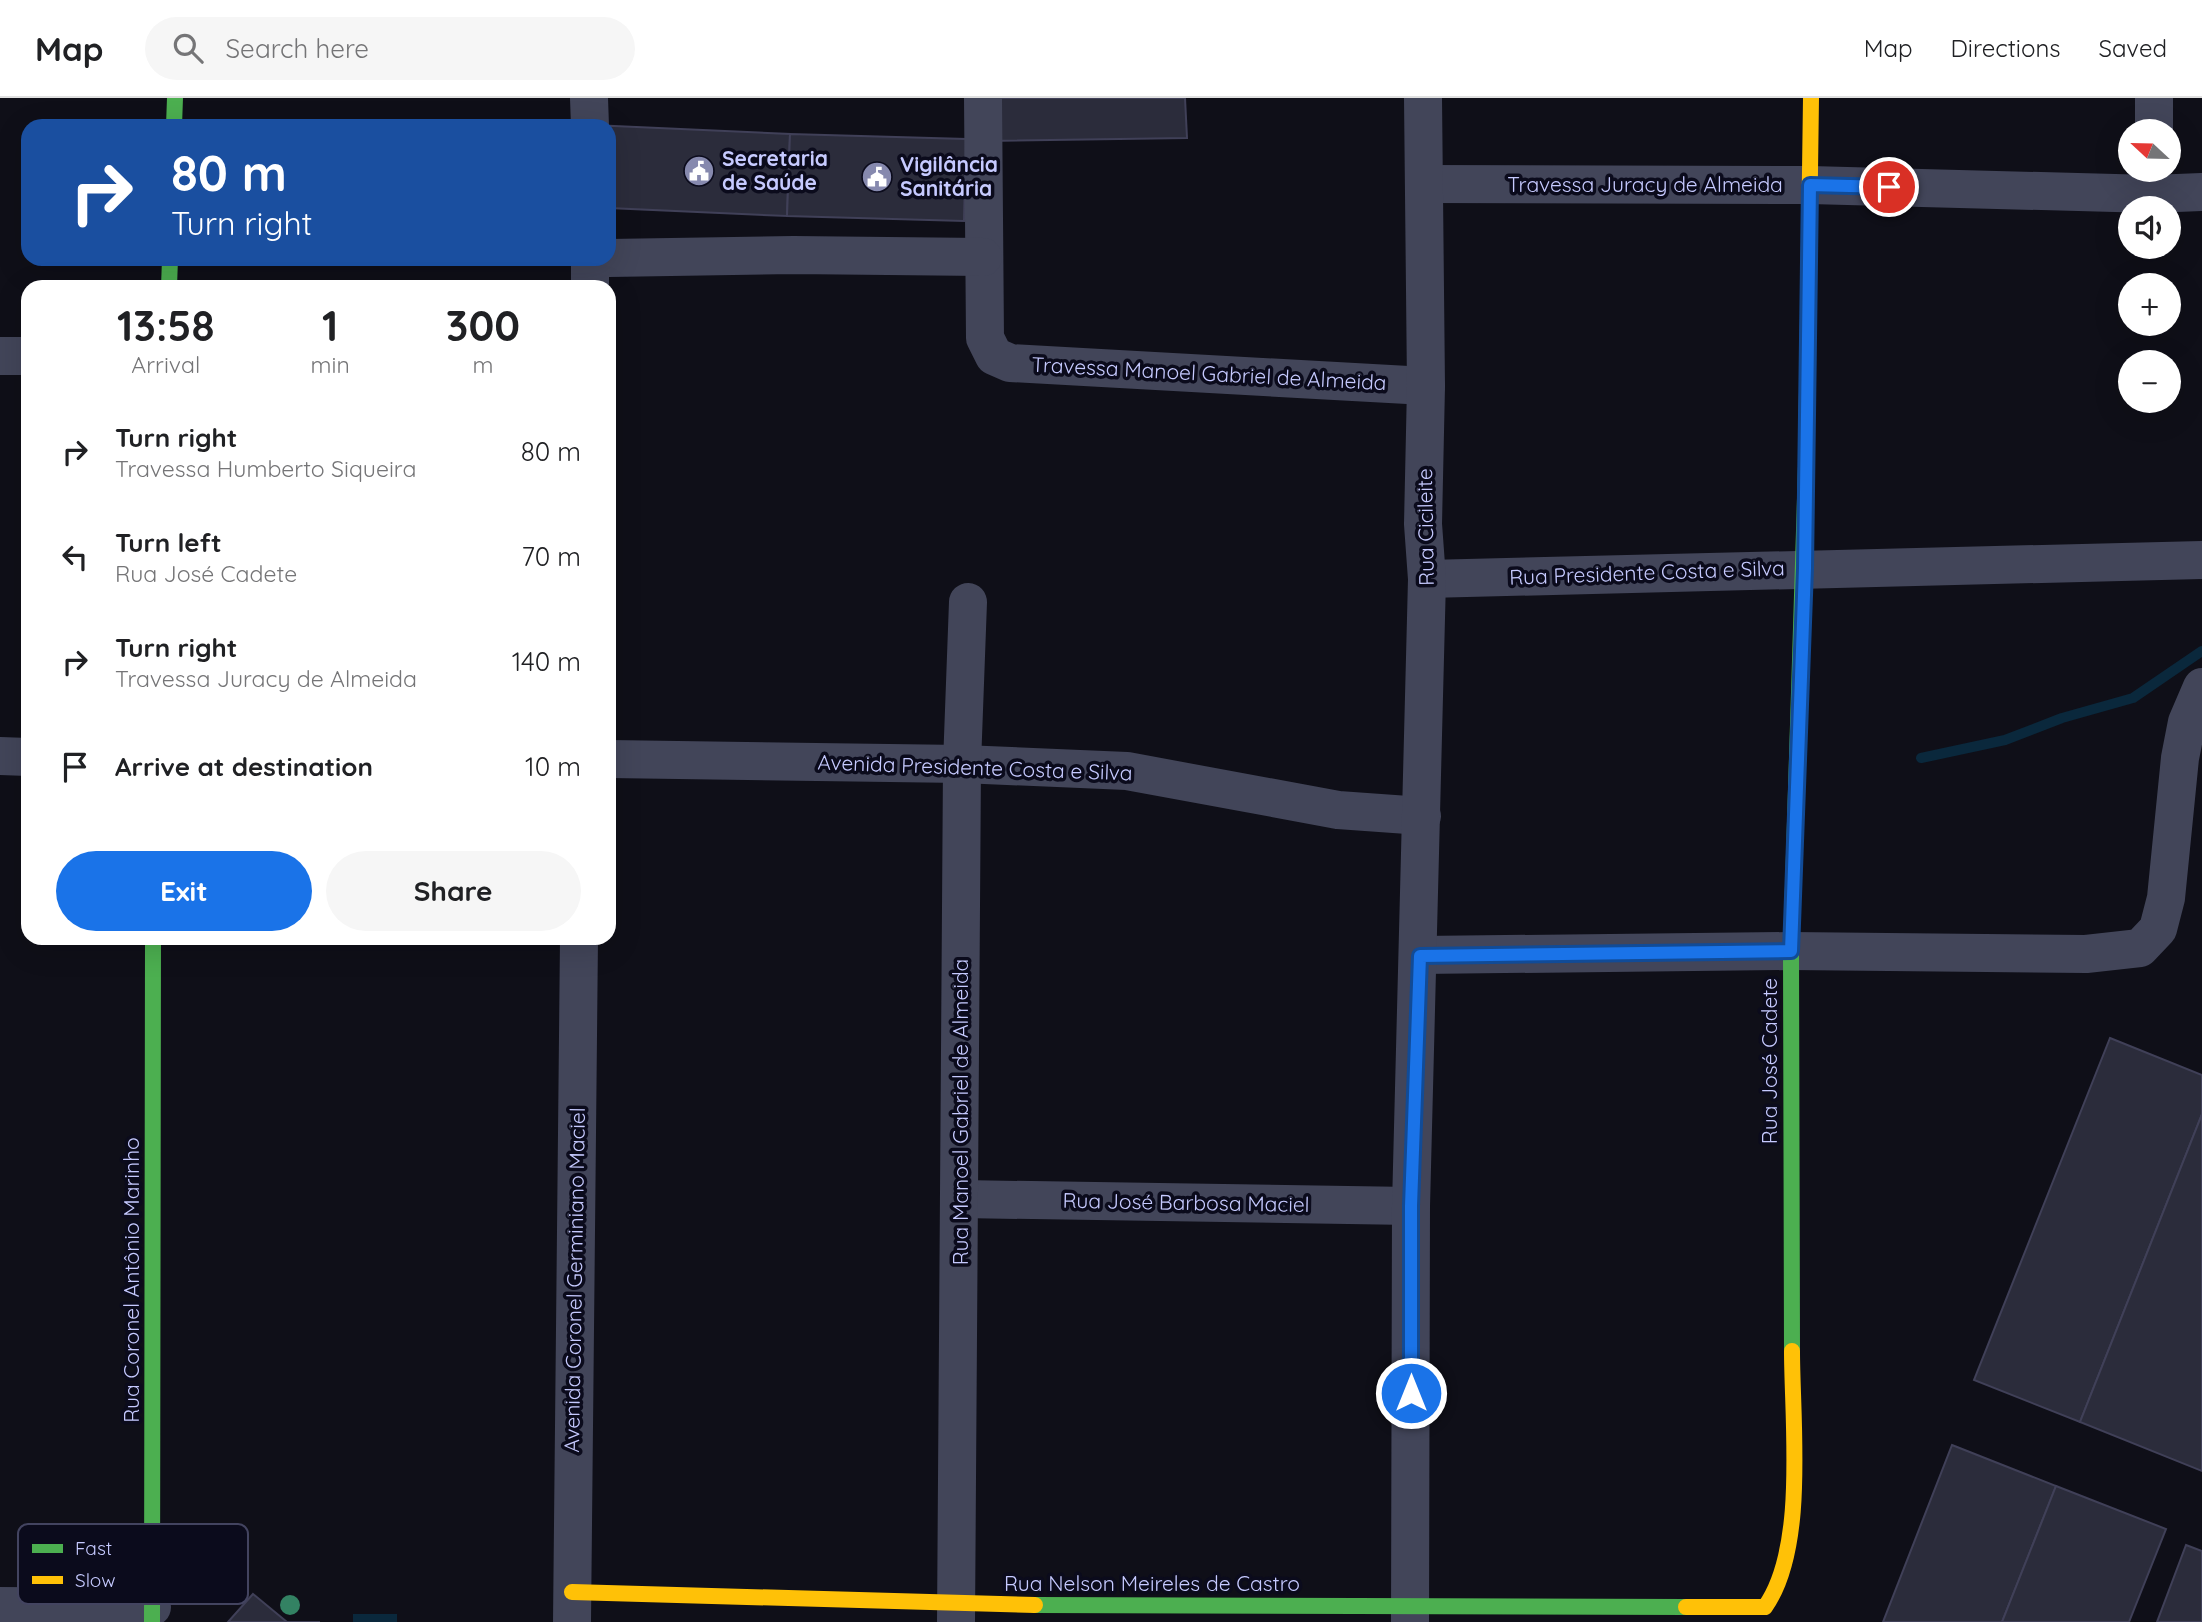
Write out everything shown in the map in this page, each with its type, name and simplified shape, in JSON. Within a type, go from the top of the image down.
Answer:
[{"type":"street","points":[[174,119],[175,98]]},
{"type":"street","points":[[589,98],[590,119]]},
{"type":"street","points":[[616,258],[793,255],[984,257],[983,98]]},
{"type":"street","name":"Rua Cicileite","points":[[1410,1613],[1411,1206],[1420,956],[1427,579],[1423,524],[1426,386],[1423,98]]},
{"type":"street","name":"Rua José Cadete","points":[[1731,1609],[1765,1607],[1779,1589],[1790,1555],[1791,951],[1805,568],[1811,98]]},
{"type":"street","points":[[2154,98],[2154,119]]},
{"type":"street","name":"Travessa Juracy de Almeida","points":[[1424,184],[2153,182],[2202,192]]},
{"type":"street","name":"Travessa Manoel Gabriel de Almeida","points":[[984,257],[985,338],[995,356],[1010,363],[1426,386]]},
{"type":"street","points":[[0,356],[21,356]]},
{"type":"street","name":"Rua Presidente Costa e Silva","points":[[1427,579],[2202,560]]},
{"type":"street","name":"Rua Manoel Gabriel de Almeida","points":[[956,1614],[962,764],[968,602]]},
{"type":"street","points":[[1420,956],[1791,951],[2086,954],[2140,948],[2158,929],[2167,891],[2180,758],[2187,722],[2202,687]]},
{"type":"street","points":[[0,756],[21,757]]},
{"type":"street","name":"Avenida Presidente Costa e Silva","points":[[616,759],[962,764],[1127,771],[1338,810],[1422,816]]},
{"type":"street","name":"Rua Coronel Antônio Marinho","points":[[152,1524],[153,945]]},
{"type":"street","name":"Avenida Coronel Germiniano Maciel","points":[[572,1607],[579,945]]},
{"type":"street","name":"Rua José Barbosa Maciel","points":[[961,1199],[1411,1206]]},
{"type":"street","points":[[0,1606],[152,1614]]},
{"type":"street","name":"Rua Nelson Meireles de Castro","points":[[572,1607],[956,1614],[1731,1609]]},
{"type":"water","points":[[353,1614],[397,1614],[397,1622],[353,1622]]},
{"type":"building","points":[[986,98],[1185,98],[1187,138],[986,141]]},
{"type":"building","name":"Secretaria de Saúde","points":[[616,126],[790,134],[787,216],[616,208]]},
{"type":"building","name":"Vigilância Sanitária","points":[[790,134],[966,139],[964,221],[787,216]]},
{"type":"building","points":[[2110,1038],[2202,1075],[2202,1114],[2080,1422],[1974,1380]]},
{"type":"building","points":[[2202,1114],[2202,1471],[2080,1422]]},
{"type":"building","points":[[1952,1445],[2056,1486],[2002,1622],[1883,1622]]},
{"type":"building","points":[[2056,1486],[2166,1529],[2129,1622],[2002,1622]]},
{"type":"building","points":[[2186,1545],[2202,1551],[2202,1622],[2157,1622]]},
{"type":"building","points":[[253,1594],[287,1622],[228,1622],[244,1604],[248,1604]]},
{"type":"waterway","points":[[1921,758],[2005,740],[2062,718],[2133,698],[2202,651]]},
{"type":"traffic: fast","points":[[174,119],[175,98]]},
{"type":"traffic: fast","points":[[169,280],[170,266]]},
{"type":"traffic: fast","points":[[1792,1351],[1791,951],[1806,466]]},
{"type":"traffic: fast","points":[[152,1524],[153,945]]},
{"type":"traffic: fast","points":[[152,1604],[152,1622]]},
{"type":"traffic: fast","points":[[1035,1605],[1686,1607]]},
{"type":"traffic: slow","points":[[1806,466],[1811,98]]},
{"type":"traffic: slow","points":[[1686,1607],[1765,1607],[1778,1582],[1787,1552],[1792,1519],[1795,1448],[1792,1351]]},
{"type":"traffic: slow","points":[[572,1592],[1035,1605]]},
{"type":"place","name":"Secretaria de Saúde","points":[[699,171]]},
{"type":"place","name":"Vigilância Sanitária","points":[[877,177]]},
{"type":"route","points":[[1411,1393],[1411,1206],[1420,956],[1791,951],[1805,568],[1810,185],[1889,187]]}]
